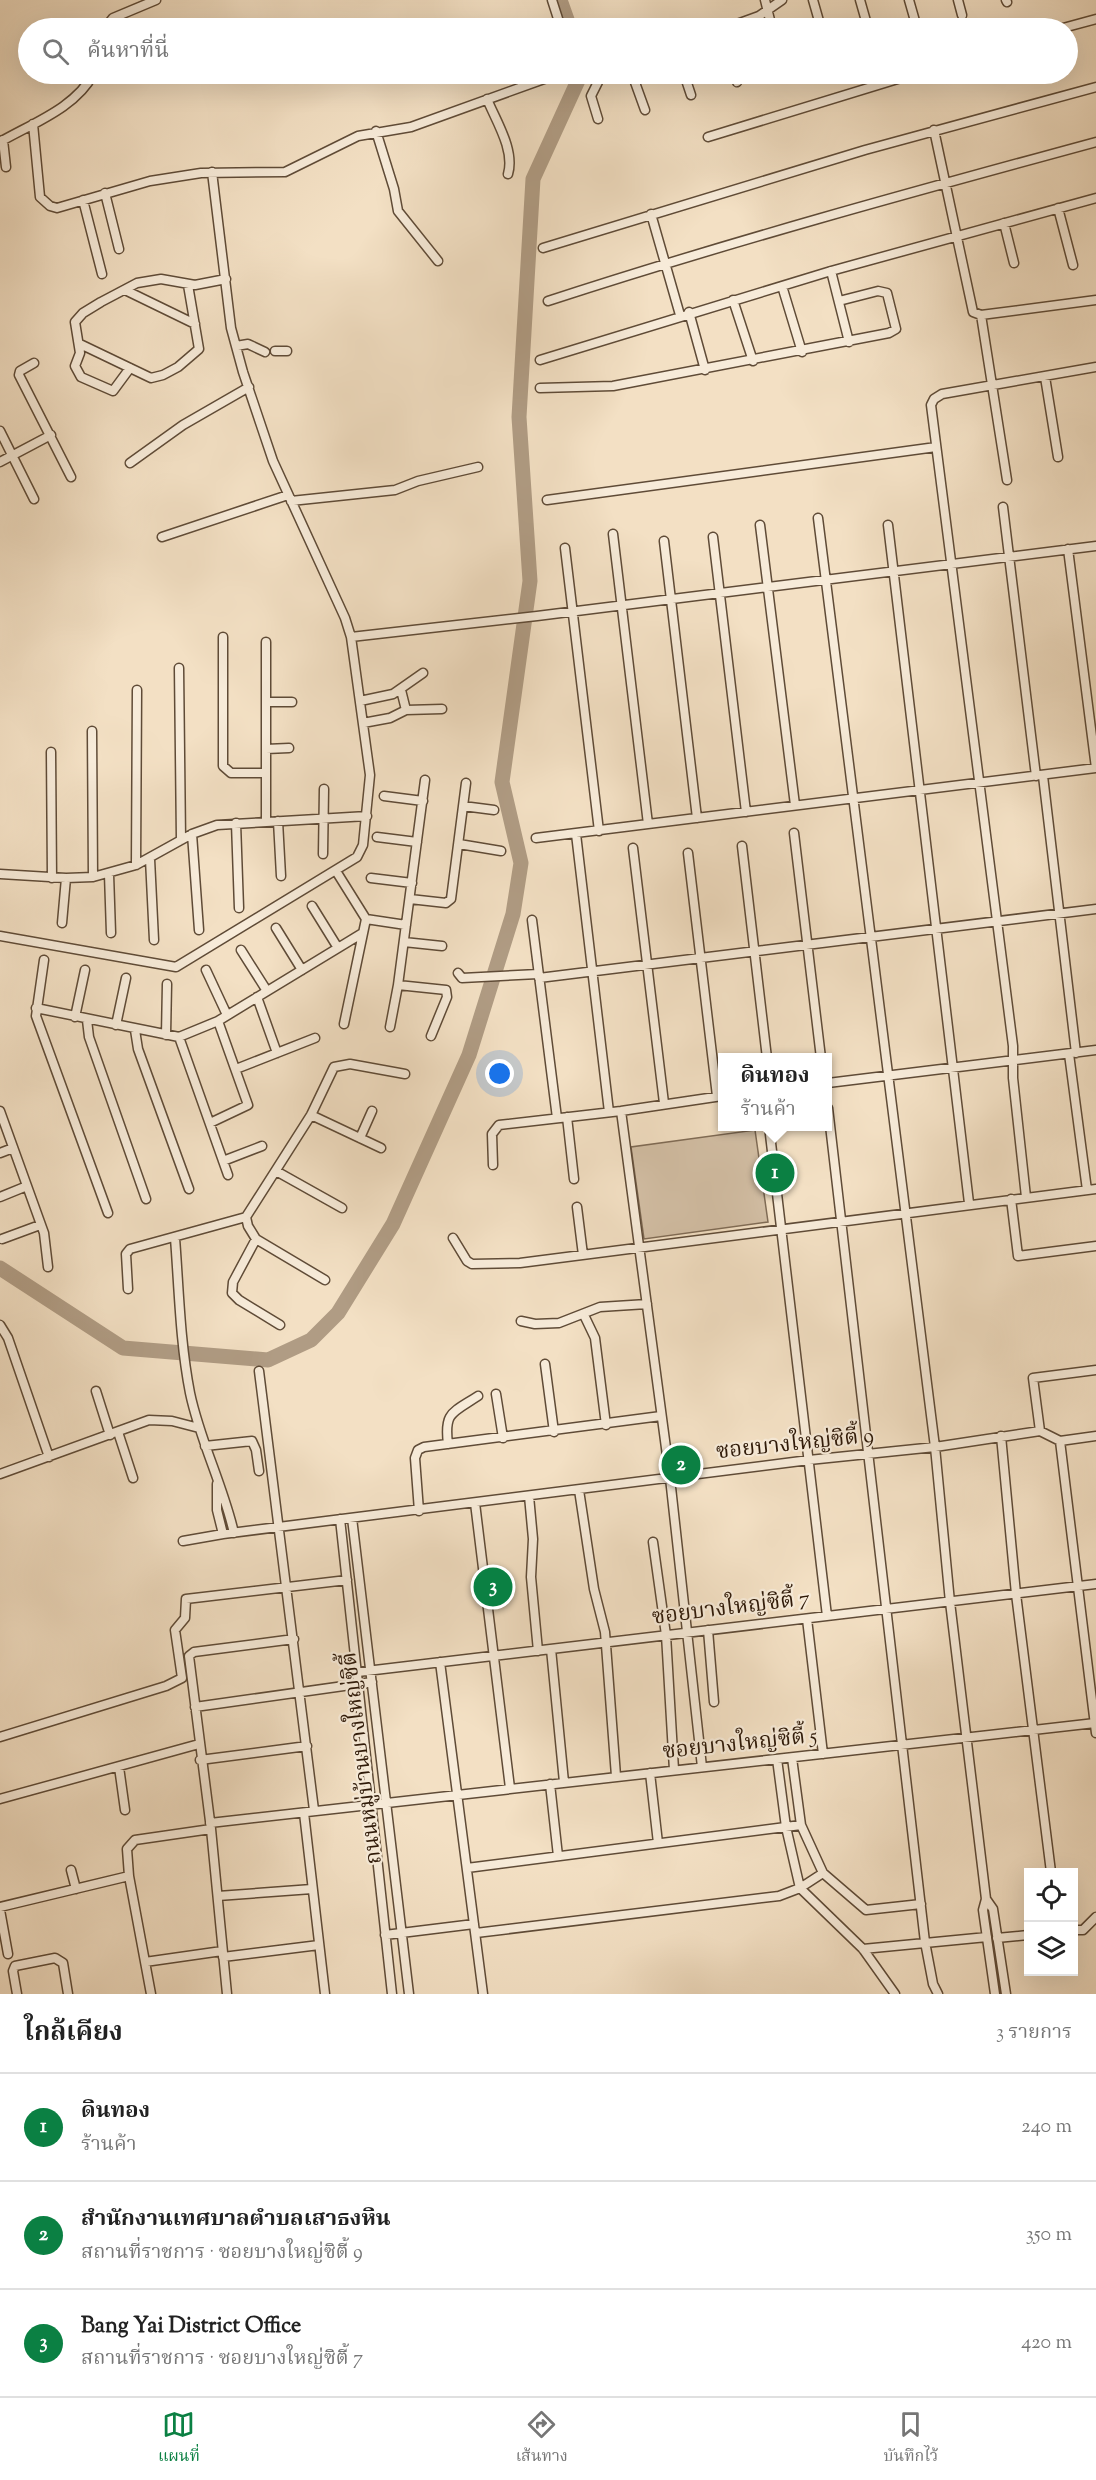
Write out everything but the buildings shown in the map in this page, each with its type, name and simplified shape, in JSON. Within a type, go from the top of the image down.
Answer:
[{"type":"street","points":[[113,18],[156,0]]},
{"type":"street","points":[[552,0],[558,18]]},
{"type":"street","points":[[765,0],[770,18]]},
{"type":"street","points":[[751,18],[768,11],[782,0]]},
{"type":"street","points":[[813,0],[818,18]]},
{"type":"street","points":[[860,0],[865,18]]},
{"type":"street","points":[[909,0],[914,18]]},
{"type":"street","points":[[958,0],[962,15]]},
{"type":"street","points":[[1078,24],[1096,19]]},
{"type":"street","points":[[6,167],[2,141],[29,126],[86,88],[88,84]]},
{"type":"street","points":[[29,126],[40,197],[50,206],[57,208],[150,181],[212,172],[285,172],[358,136],[376,131],[411,127],[530,84]]},
{"type":"street","points":[[597,84],[591,96],[598,119]]},
{"type":"street","points":[[636,84],[645,110]]},
{"type":"street","points":[[688,84],[692,95]]},
{"type":"street","points":[[708,137],[881,84]]},
{"type":"street","points":[[543,248],[934,130],[1096,87]]},
{"type":"street","points":[[487,99],[508,151],[511,164],[508,174]]},
{"type":"street","points":[[934,130],[947,183],[971,308],[975,314],[1096,300]]},
{"type":"street","points":[[376,131],[394,189],[398,211],[438,261]]},
{"type":"street","points":[[548,301],[664,264],[1096,142]]},
{"type":"street","points":[[0,936],[176,967],[336,871],[361,853],[370,775],[351,637],[345,618],[289,498],[236,346],[212,172]]},
{"type":"street","points":[[105,193],[118,249]]},
{"type":"street","points":[[540,360],[684,314],[831,271],[1096,198]]},
{"type":"street","points":[[83,200],[102,274]]},
{"type":"street","points":[[1058,208],[1073,265]]},
{"type":"street","points":[[651,214],[664,264],[705,370]]},
{"type":"street","points":[[1004,223],[1014,263]]},
{"type":"street","points":[[831,271],[849,342]]},
{"type":"street","points":[[130,368],[119,386],[110,391],[81,377],[75,371],[80,353],[75,328],[77,318],[137,283],[161,279],[188,285],[226,279]]},
{"type":"street","points":[[80,344],[151,378],[163,375],[199,349],[188,285]]},
{"type":"street","points":[[782,286],[802,352]]},
{"type":"street","points":[[125,290],[195,324]]},
{"type":"street","points":[[540,388],[613,386],[802,352],[892,332],[897,327],[890,297],[883,291],[839,301]]},
{"type":"street","points":[[733,300],[753,361]]},
{"type":"street","points":[[981,315],[1007,480]]},
{"type":"street","points":[[236,346],[248,344],[265,352]]},
{"type":"street","points":[[275,351],[286,351]]},
{"type":"street","points":[[34,363],[20,371],[19,375],[71,477]]},
{"type":"street","points":[[1026,1197],[998,921],[931,405],[934,399],[942,394],[1096,367]]},
{"type":"street","points":[[1045,377],[1058,457]]},
{"type":"street","points":[[130,463],[183,425],[249,387]]},
{"type":"street","points":[[0,431],[34,499]]},
{"type":"street","points":[[0,462],[51,435]]},
{"type":"street","points":[[547,500],[936,447]]},
{"type":"street","points":[[162,537],[289,498],[395,490],[418,481],[478,467]]},
{"type":"street","points":[[453,1238],[467,1262],[480,1265],[583,1255],[904,1211],[1091,1189],[1073,1054],[1059,913],[1003,507]]},
{"type":"street","points":[[818,518],[855,797],[904,1211],[935,1447],[950,1602],[986,1899],[983,1910],[995,1994]]},
{"type":"street","points":[[760,525],[795,805]]},
{"type":"street","points":[[888,525],[892,572],[938,927],[952,1068],[969,1203]]},
{"type":"street","points":[[613,534],[648,824]]},
{"type":"street","points":[[713,537],[746,812]]},
{"type":"street","points":[[664,541],[697,818]]},
{"type":"street","points":[[351,637],[508,620],[1096,546]]},
{"type":"street","points":[[565,548],[599,831]]},
{"type":"street","points":[[536,838],[1096,768],[1068,549]]},
{"type":"street","points":[[223,637],[223,766],[231,773],[266,773]]},
{"type":"street","points":[[266,642],[266,821]]},
{"type":"street","points":[[179,668],[181,840]]},
{"type":"street","points":[[360,701],[401,690],[423,673]]},
{"type":"street","points":[[136,865],[137,690]]},
{"type":"street","points":[[401,690],[406,710]]},
{"type":"street","points":[[266,702],[292,702]]},
{"type":"street","points":[[363,723],[390,718],[406,710],[442,710]]},
{"type":"street","points":[[92,731],[93,877]]},
{"type":"street","points":[[266,749],[289,748]]},
{"type":"street","points":[[51,752],[52,878]]},
{"type":"street","points":[[390,1027],[399,985],[425,780]]},
{"type":"street","points":[[410,899],[450,901],[466,783]]},
{"type":"street","points":[[323,854],[324,789]]},
{"type":"street","points":[[384,796],[423,801]]},
{"type":"street","points":[[463,806],[494,810]]},
{"type":"street","points":[[1,874],[52,878],[93,877],[136,865],[192,834],[217,825],[367,816]]},
{"type":"street","points":[[278,821],[281,876]]},
{"type":"street","points":[[236,823],[239,908]]},
{"type":"street","points":[[192,834],[199,930]]},
{"type":"street","points":[[576,834],[609,1112]]},
{"type":"street","points":[[794,834],[820,1053]]},
{"type":"street","points":[[377,837],[417,842]]},
{"type":"street","points":[[459,844],[501,851]]},
{"type":"street","points":[[742,846],[766,1053]]},
{"type":"street","points":[[633,848],[645,964],[664,1103]]},
{"type":"street","points":[[688,853],[718,1082]]},
{"type":"street","points":[[150,859],[154,940]]},
{"type":"street","points":[[336,871],[366,919],[406,925]]},
{"type":"street","points":[[109,874],[111,933]]},
{"type":"street","points":[[62,923],[66,878]]},
{"type":"street","points":[[371,878],[412,883]]},
{"type":"street","points":[[312,906],[338,948]]},
{"type":"street","points":[[458,973],[462,978],[479,979],[592,972],[700,956],[1096,909]]},
{"type":"street","points":[[344,1024],[361,934],[366,919]]},
{"type":"street","points":[[532,920],[556,1118]]},
{"type":"street","points":[[276,928],[302,970]]},
{"type":"street","points":[[36,1008],[135,1030],[179,1037],[218,1021],[361,934]]},
{"type":"street","points":[[404,942],[442,946]]},
{"type":"street","points":[[241,950],[267,991]]},
{"type":"street","points":[[44,960],[36,1008],[108,1213]]},
{"type":"street","points":[[75,1017],[85,970]]},
{"type":"street","points":[[206,970],[227,1015]]},
{"type":"street","points":[[116,1025],[126,978]]},
{"type":"street","points":[[166,1035],[167,984]]},
{"type":"street","points":[[399,985],[446,990],[447,997],[431,1036]]},
{"type":"street","points":[[257,997],[277,1053]]},
{"type":"street","points":[[87,1020],[89,1037],[147,1199]]},
{"type":"street","points":[[210,1123],[248,1105],[218,1021]]},
{"type":"street","points":[[135,1030],[138,1049],[189,1189]]},
{"type":"street","points":[[179,1037],[228,1175]]},
{"type":"street","points":[[236,1069],[315,1038]]},
{"type":"street","points":[[832,1083],[1096,1050]]},
{"type":"street","points":[[128,1288],[128,1251],[133,1247],[175,1238],[246,1217],[311,1115],[332,1071],[338,1065],[350,1064],[405,1074]]},
{"type":"street","points":[[493,1165],[492,1134],[499,1125],[621,1111],[718,1096]]},
{"type":"street","points":[[0,1111],[45,1239],[48,1267]]},
{"type":"street","points":[[621,1111],[670,1478],[702,1767]]},
{"type":"street","points":[[360,1138],[372,1112]]},
{"type":"street","points":[[311,1115],[381,1148]]},
{"type":"street","points":[[567,1117],[574,1179]]},
{"type":"street","points":[[770,1131],[827,1616]]},
{"type":"street","points":[[831,1131],[925,1942],[933,1984],[938,1994]]},
{"type":"street","points":[[224,1161],[262,1146]]},
{"type":"street","points":[[0,1153],[13,1148]]},
{"type":"street","points":[[276,1171],[342,1208]]},
{"type":"street","points":[[0,1197],[27,1186]]},
{"type":"street","points":[[1011,1199],[1017,1256],[1096,1246]]},
{"type":"street","points":[[578,1207],[583,1255]]},
{"type":"street","points":[[246,1217],[248,1227],[256,1239],[325,1281]]},
{"type":"street","points":[[2,1239],[40,1225]]},
{"type":"street","points":[[175,1238],[186,1371],[199,1428],[217,1484],[228,1509],[234,1533]]},
{"type":"street","points":[[256,1239],[233,1282],[232,1293],[280,1325]]},
{"type":"street","points":[[521,1321],[535,1324],[559,1323],[600,1307],[647,1304]]},
{"type":"street","points":[[584,1315],[595,1338],[606,1425]]},
{"type":"street","points":[[0,1325],[8,1338],[49,1457]]},
{"type":"street","points":[[545,1364],[554,1432]]},
{"type":"street","points":[[1096,1370],[1033,1378],[1040,1431],[1060,1441],[1096,1436]]},
{"type":"street","points":[[259,1371],[314,1810]]},
{"type":"street","points":[[96,1390],[133,1478]]},
{"type":"street","points":[[496,1394],[503,1438]]},
{"type":"street","points":[[448,1444],[446,1423],[448,1417],[478,1396]]},
{"type":"street","points":[[419,1511],[414,1467],[416,1453],[424,1447],[554,1432],[661,1416]]},
{"type":"street","points":[[0,1474],[150,1420],[172,1421],[199,1428]]},
{"type":"street","name":"ซอยบางใหญ่ซิตี้ 9","points":[[183,1541],[223,1534],[809,1460],[935,1447],[1040,1431]]},
{"type":"street","points":[[1001,1436],[1016,1594],[1050,1868]]},
{"type":"street","points":[[205,1446],[252,1441],[256,1449],[259,1471]]},
{"type":"street","points":[[1060,1441],[1096,1733]]},
{"type":"street","points":[[217,1484],[217,1510],[223,1534]]},
{"type":"street","points":[[579,1490],[594,1589],[606,1642],[616,1776]]},
{"type":"street","points":[[529,1496],[534,1546],[531,1577],[538,1651]]},
{"type":"street","points":[[475,1503],[510,1788]]},
{"type":"street","name":"ถนนหมู่บ้านบางใหญ่ซิตี้","points":[[352,1518],[388,1801],[409,1994]]},
{"type":"street","name":"ถนนหมู่บ้านบางใหญ่ซิตี้","points":[[340,1519],[373,1803],[392,1994]]},
{"type":"street","points":[[653,1542],[666,1635],[674,1770]]},
{"type":"street","points":[[0,1737],[157,1688],[182,1678],[175,1630],[185,1618],[186,1599],[347,1580]]},
{"type":"street","name":"ซอยบางใหญ่ซิตี้ 7","points":[[358,1672],[1096,1584]]},
{"type":"street","points":[[807,1618],[823,1754]]},
{"type":"street","points":[[708,1630],[714,1702]]},
{"type":"street","points":[[227,1994],[218,1896],[189,1659],[191,1653],[294,1639]]},
{"type":"street","points":[[551,1649],[564,1782]]},
{"type":"street","points":[[440,1662],[483,1994]]},
{"type":"street","points":[[195,1707],[372,1682]]},
{"type":"street","name":"ซอยบางใหญ่ซิตี้ 5","points":[[151,1994],[129,1876],[127,1849],[135,1840],[314,1810],[1095,1723]]},
{"type":"street","points":[[0,1799],[199,1744]]},
{"type":"street","points":[[200,1760],[307,1746]]},
{"type":"street","points":[[792,1758],[801,1825],[823,1873],[866,1910],[921,1904]]},
{"type":"street","points":[[777,1759],[786,1827],[800,1888],[863,1949],[895,1994]]},
{"type":"street","points":[[119,1767],[125,1810]]},
{"type":"street","points":[[650,1773],[658,1843]]},
{"type":"street","points":[[550,1784],[558,1856]]},
{"type":"street","points":[[304,1813],[325,1994]]},
{"type":"street","points":[[467,1868],[801,1825]]},
{"type":"street","points":[[71,1870],[76,1889]]},
{"type":"street","points":[[385,1935],[475,1928],[770,1897],[800,1888],[823,1873]]},
{"type":"street","points":[[8,1954],[0,1909],[129,1876]]},
{"type":"street","points":[[218,1896],[312,1889]]},
{"type":"street","points":[[986,1899],[993,1909],[1006,1994]]},
{"type":"street","points":[[1078,1930],[1083,1930],[1096,1917]]},
{"type":"street","points":[[997,1938],[1024,1935]]},
{"type":"street","points":[[863,1949],[987,1938]]},
{"type":"street","points":[[145,1962],[319,1946]]},
{"type":"street","points":[[17,1994],[15,1966],[56,1958],[63,1963],[68,1994]]},
{"type":"shaded area","points":[[755,1131],[768,1222],[644,1239],[631,1147]]},
{"type":"waterway","points":[[560,0],[566,18]]},
{"type":"waterway","points":[[0,1268],[123,1348],[268,1360],[311,1340],[338,1313],[393,1224],[469,1055],[513,914],[521,863],[502,782],[530,581],[519,417],[533,179],[576,84]]},
{"type":"place","name":"ดินทอง","points":[[775,1173]]},
{"type":"place","name":"สำนักงานเทศบาลตำบลเสาธงหิน","points":[[681,1465]]},
{"type":"place","name":"Bang Yai District Office","points":[[493,1587]]}]
